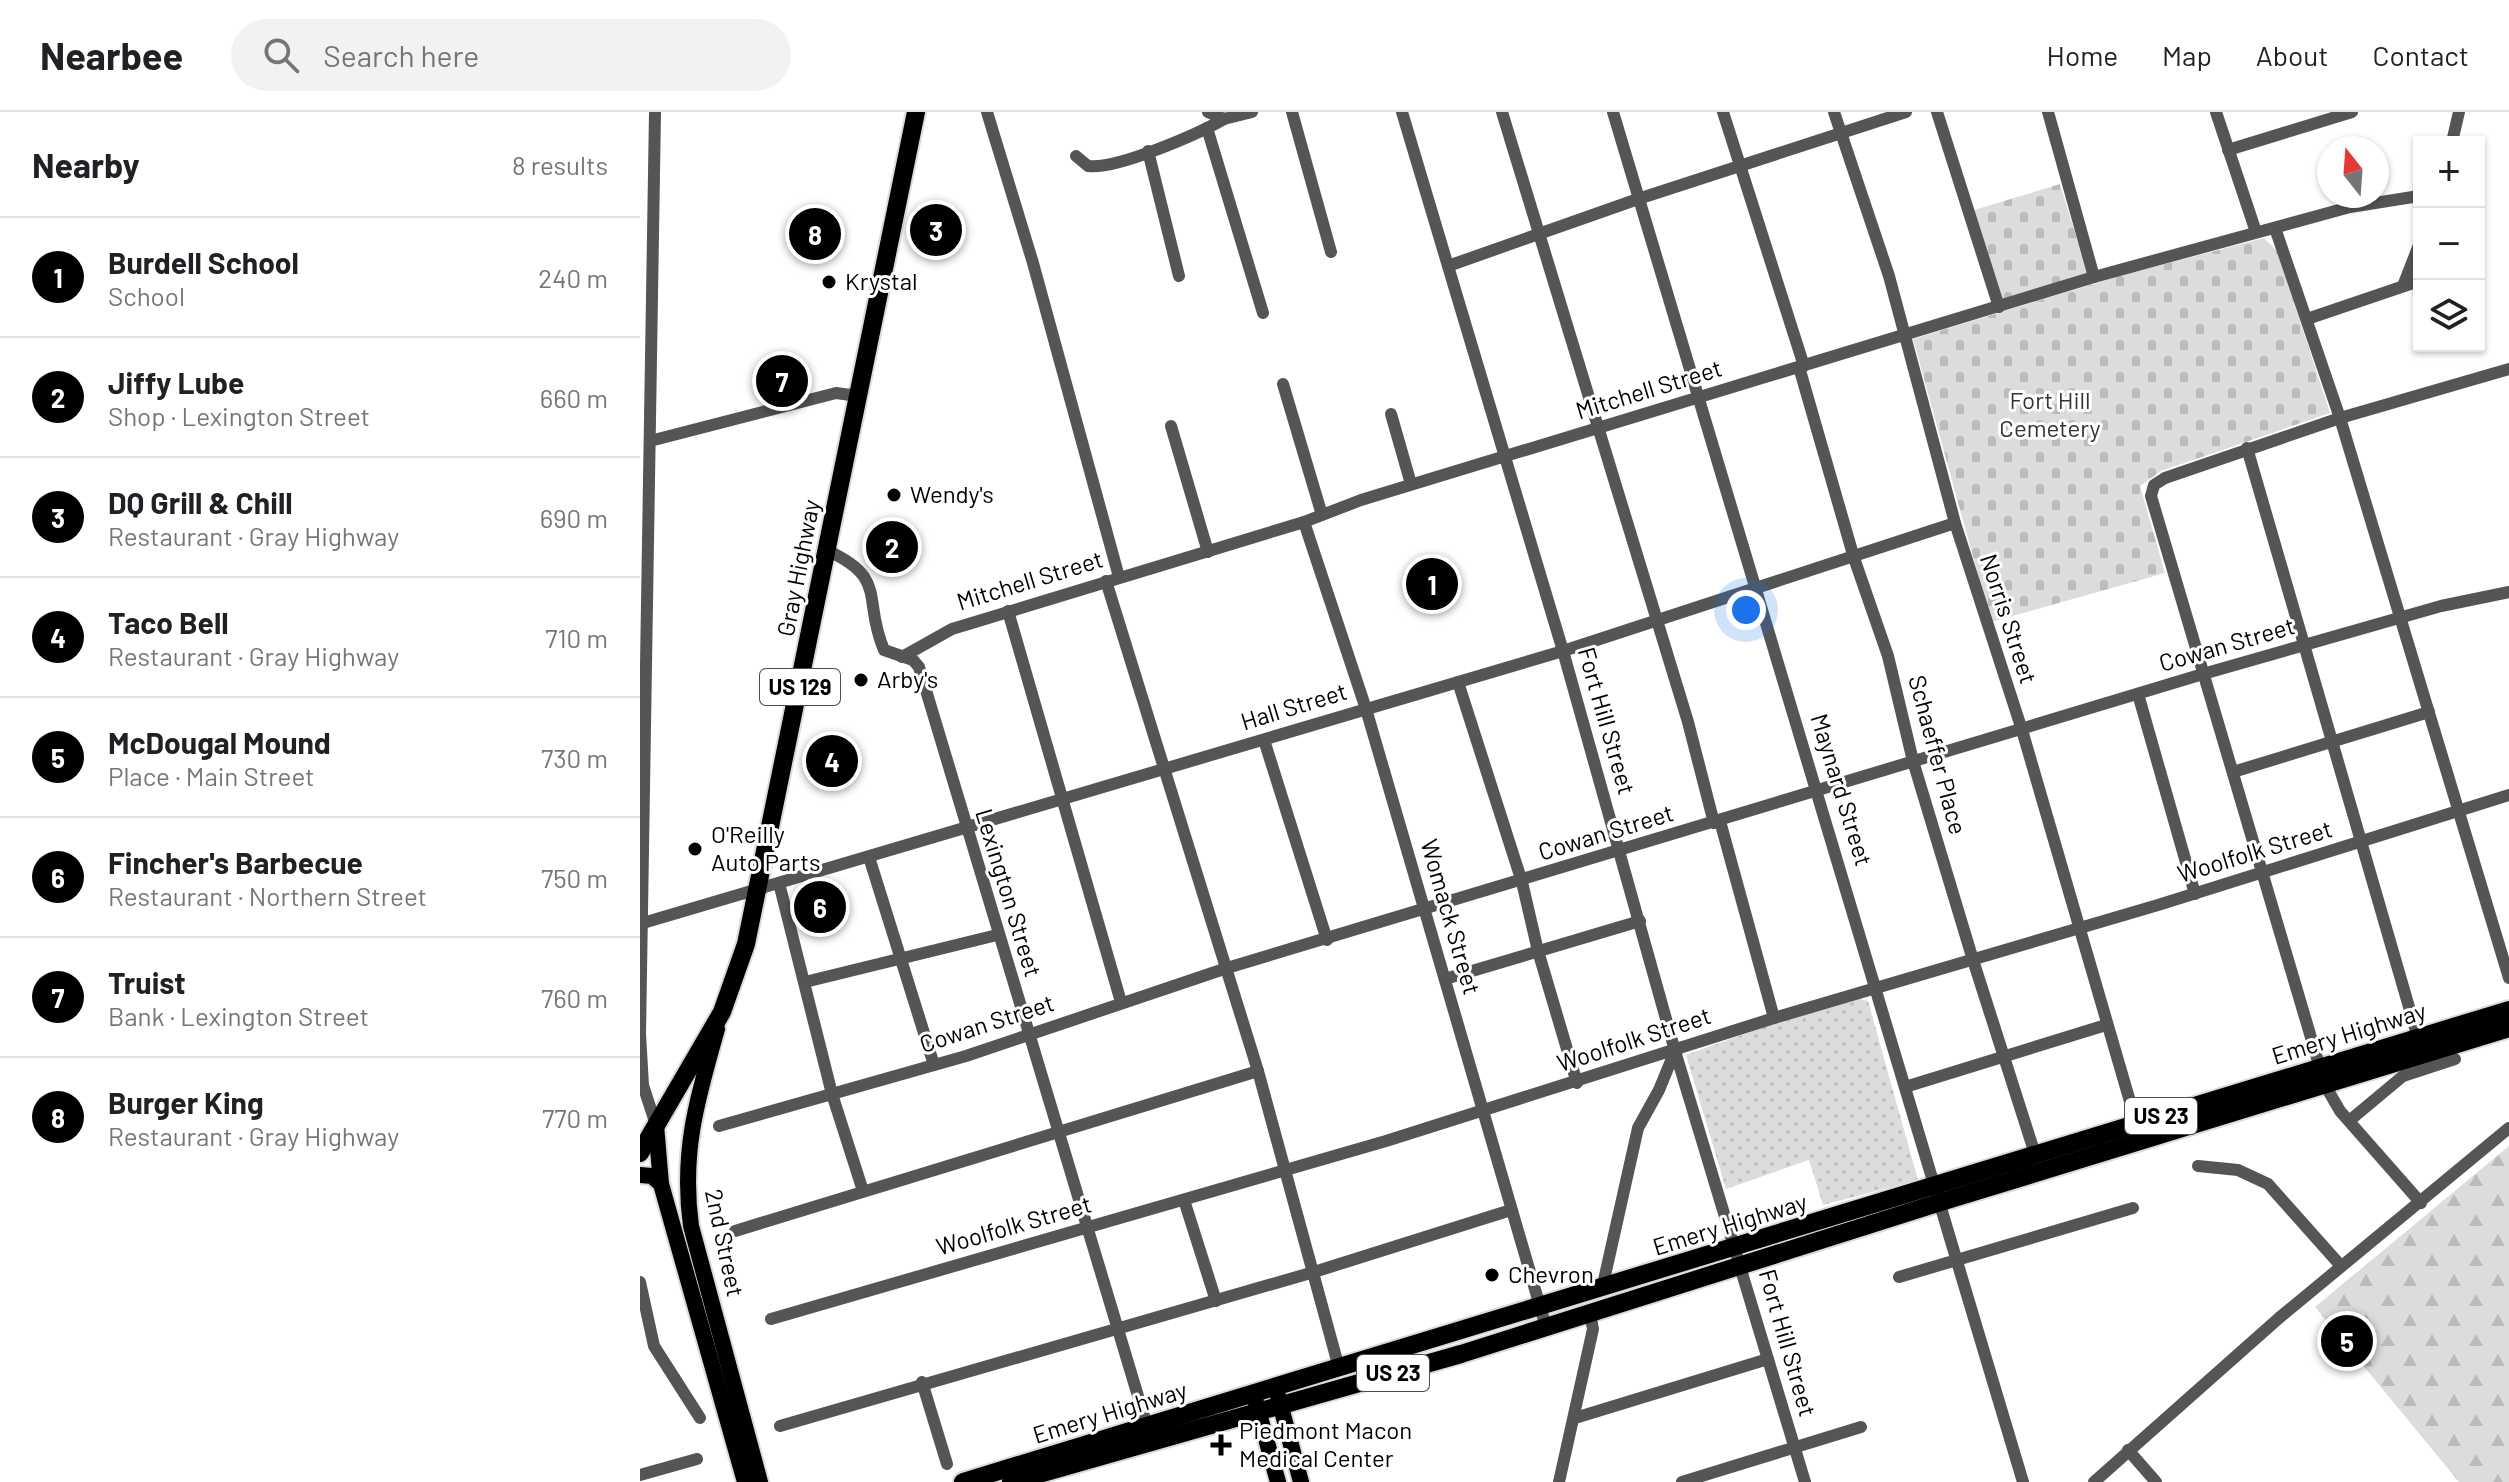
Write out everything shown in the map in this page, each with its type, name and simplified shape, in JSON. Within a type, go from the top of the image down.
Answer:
[{"type":"highway","name":"Gray Highway","points":[[640,1153],[722,1012],[746,944],[916,112]]},
{"type":"highway","name":"Emery Highway","points":[[2322,1076],[2418,1038],[2509,1010]]},
{"type":"highway","name":"Emery Highway","points":[[963,1482],[1736,1248],[1938,1194],[2322,1076],[2509,1028]]},
{"type":"highway","name":"Emery Highway","points":[[1011,1482],[1282,1406],[1741,1267],[1938,1194],[2035,1154],[2138,1132]]},
{"type":"highway","points":[[1021,1482],[1041,1472]]},
{"type":"main road","name":"2nd Street","points":[[722,1012],[688,1138],[687,1198],[691,1226],[760,1482]]},
{"type":"main road","name":"2nd Street","points":[[656,1125],[661,1184],[745,1482]]},
{"type":"main road","points":[[640,1175],[652,1176],[661,1184]]},
{"type":"main road","points":[[1275,1387],[1301,1482]]},
{"type":"main road","points":[[1253,1394],[1278,1482]]},
{"type":"street","points":[[655,112],[646,289],[645,380],[650,441],[641,1067],[643,1085],[656,1125]]},
{"type":"street","points":[[987,112],[1119,577]]},
{"type":"street","points":[[1208,112],[1224,119]]},
{"type":"street","points":[[1076,156],[1093,167],[1148,151],[1224,119],[1252,112]]},
{"type":"street","points":[[1292,112],[1331,252]]},
{"type":"street","name":"Fort Hill Street","points":[[1402,112],[1563,651],[1675,1051],[1805,1482]]},
{"type":"street","points":[[1502,112],[1658,620],[1774,1018]]},
{"type":"street","name":"Maynard Street","points":[[1613,112],[2023,1482]]},
{"type":"street","name":"Schaeffer Place","points":[[1723,112],[1802,367],[1854,558],[1888,656],[1913,761],[2002,1057],[2035,1154]]},
{"type":"street","name":"Norris Street","points":[[1834,112],[1889,276],[1955,523],[2022,730],[2138,1132]]},
{"type":"street","points":[[1448,266],[1638,199],[1906,112]]},
{"type":"street","points":[[1937,112],[1999,307]]},
{"type":"street","points":[[2048,112],[2094,277]]},
{"type":"street","points":[[2216,112],[2256,232]]},
{"type":"street","points":[[2228,150],[2352,112]]},
{"type":"street","points":[[2453,136],[2459,112]]},
{"type":"street","points":[[1207,128],[1263,313]]},
{"type":"street","points":[[1148,151],[1179,276]]},
{"type":"street","name":"Mitchell Street","points":[[902,657],[952,629],[1304,522],[1411,484],[2094,277],[2350,207],[2413,197]]},
{"type":"street","points":[[2275,228],[2340,418],[2509,978]]},
{"type":"street","points":[[2403,286],[2413,260]]},
{"type":"street","points":[[2307,319],[2413,283]]},
{"type":"street","points":[[2421,1203],[2349,1121],[2322,1076],[2152,503],[2156,482],[2340,418],[2509,369]]},
{"type":"street","points":[[1283,384],[1322,515]]},
{"type":"street","points":[[650,441],[836,393],[858,396]]},
{"type":"street","points":[[1391,414],[1411,484]]},
{"type":"street","points":[[1171,426],[1208,552]]},
{"type":"street","points":[[2247,448],[2330,743],[2418,1038]]},
{"type":"street","name":"Womack Street","points":[[1304,522],[1366,709],[1546,1327]]},
{"type":"street","name":"Hall Street","points":[[643,923],[1563,651],[1955,523]]},
{"type":"street","name":"Lexington Street","points":[[826,550],[860,568],[869,588],[884,650],[913,660],[919,667],[1147,1426]]},
{"type":"street","points":[[1106,581],[1258,1071],[1339,1368]]},
{"type":"street","name":"Cowan Street","points":[[719,1126],[934,1065],[1227,968],[1522,882],[2203,674],[2399,617],[2509,592]]},
{"type":"street","points":[[1008,611],[1121,1002]]},
{"type":"street","points":[[1458,682],[1522,882],[1538,951],[1577,1083]]},
{"type":"street","points":[[2138,694],[2195,894]]},
{"type":"street","points":[[2233,772],[2429,712]]},
{"type":"street","points":[[1264,740],[1327,940]]},
{"type":"street","name":"Woolfolk Street","points":[[771,1319],[1482,1112],[1774,1018],[2195,894],[2509,795]]},
{"type":"street","points":[[869,857],[934,1065]]},
{"type":"street","points":[[779,883],[832,1094],[863,1191]]},
{"type":"street","points":[[1445,979],[1640,921]]},
{"type":"street","points":[[805,982],[997,935]]},
{"type":"street","points":[[1905,1087],[2106,1025]]},
{"type":"street","points":[[1602,1289],[1638,1128],[1659,1090],[1675,1051]]},
{"type":"street","points":[[2349,1121],[2403,1076],[2455,1059]]},
{"type":"street","points":[[735,1231],[1258,1071]]},
{"type":"street","points":[[1659,1090],[1670,1081],[1683,1078]]},
{"type":"street","points":[[2094,1482],[2341,1266],[2509,1128]]},
{"type":"street","points":[[2198,1166],[2238,1170],[2268,1184],[2341,1266]]},
{"type":"street","points":[[1184,1200],[1216,1301]]},
{"type":"street","points":[[1899,1277],[2133,1208]]},
{"type":"street","points":[[780,1426],[922,1382],[1216,1301],[1511,1210]]},
{"type":"street","points":[[640,1282],[654,1346],[700,1418]]},
{"type":"street","points":[[1559,1482],[1593,1329],[1590,1313]]},
{"type":"street","points":[[640,1350],[654,1346]]},
{"type":"street","points":[[1575,1418],[1768,1359]]},
{"type":"street","points":[[922,1382],[947,1464]]},
{"type":"street","points":[[1682,1482],[1861,1427]]},
{"type":"street","points":[[2128,1450],[2156,1482]]},
{"type":"street","points":[[640,1475],[697,1459]]},
{"type":"green space","points":[[2060,184],[2088,275],[2002,301],[1971,211]]},
{"type":"green space","name":"Fort Hill Cemetery","points":[[2264,238],[2277,251],[2330,413],[2161,471],[2140,486],[2165,573],[1991,622],[1913,339],[2116,277]]},
{"type":"green space","points":[[1860,999],[1868,1001],[1918,1180],[1823,1205],[1809,1160],[1726,1189],[1686,1055],[1775,1023]]},
{"type":"green space","points":[[2509,1146],[2509,1482],[2459,1482],[2315,1307]]},
{"type":"place","name":"DQ Grill & Chill","points":[[936,230]]},
{"type":"place","name":"Burger King","points":[[815,234]]},
{"type":"place","name":"Krystal","points":[[829,282]]},
{"type":"place","name":"Truist","points":[[782,381]]},
{"type":"place","name":"Wendy's","points":[[894,495]]},
{"type":"place","name":"Jiffy Lube","points":[[892,547]]},
{"type":"place","name":"Burdell School","points":[[1432,584]]},
{"type":"place","name":"Arby's","points":[[861,680]]},
{"type":"place","name":"Taco Bell","points":[[832,761]]},
{"type":"place","name":"O'Reilly Auto Parts","points":[[695,849]]},
{"type":"place","name":"Fincher's Barbecue","points":[[820,907]]},
{"type":"place","name":"Chevron","points":[[1492,1275]]},
{"type":"place","name":"McDougal Mound","points":[[2347,1341]]},
{"type":"place","name":"Piedmont Macon Medical Center","points":[[1221,1445]]}]
